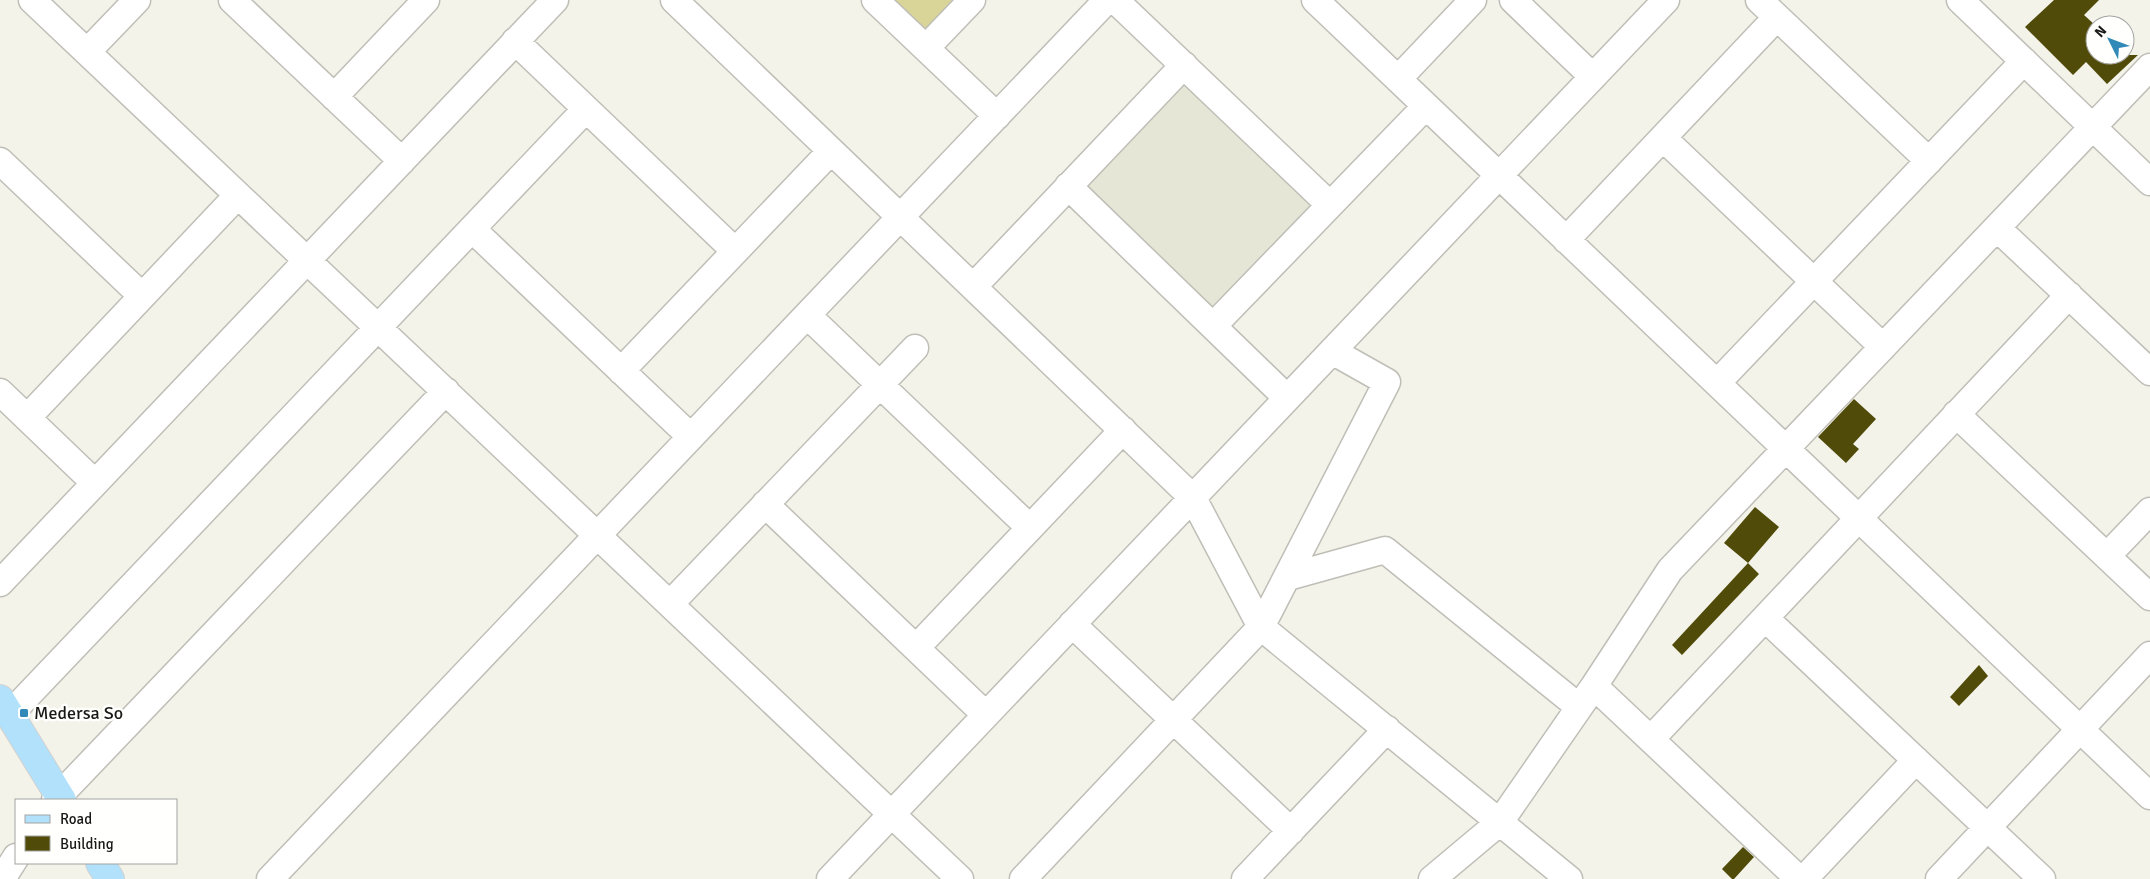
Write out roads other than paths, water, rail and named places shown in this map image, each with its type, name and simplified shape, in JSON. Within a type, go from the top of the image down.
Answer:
[{"type":"main road","points":[[3,703],[59,798]]},
{"type":"main road","points":[[101,864],[110,879]]},
{"type":"street","points":[[32,0],[960,879]]},
{"type":"street","points":[[87,52],[137,0]]},
{"type":"street","points":[[232,0],[402,161]]},
{"type":"street","points":[[334,97],[426,0]]},
{"type":"street","points":[[0,583],[555,0]]},
{"type":"street","points":[[875,0],[997,116]]},
{"type":"street","points":[[926,48],[972,0]]},
{"type":"street","points":[[270,879],[1107,0]]},
{"type":"street","points":[[1115,0],[1330,205]]},
{"type":"street","points":[[1315,0],[2150,796]]},
{"type":"street","points":[[1398,79],[1473,0]]},
{"type":"street","points":[[830,879],[1666,0]]},
{"type":"street","points":[[1960,0],[2150,182]]},
{"type":"street","points":[[1521,2],[1594,77]]},
{"type":"street","points":[[684,3],[831,151],[1192,498],[1262,627],[1569,879]]},
{"type":"street","points":[[1566,240],[1663,138],[1768,9],[1929,161]]},
{"type":"street","points":[[515,42],[735,251]]},
{"type":"street","points":[[1717,383],[2024,61]]},
{"type":"street","points":[[973,286],[1184,65]]},
{"type":"street","points":[[1432,879],[1500,822],[1594,686],[1670,570],[2150,67]]},
{"type":"street","points":[[1212,326],[1426,106]]},
{"type":"street","points":[[3,703],[378,327],[586,109]]},
{"type":"street","points":[[1663,138],[1883,347]]},
{"type":"street","points":[[621,371],[831,151]]},
{"type":"street","points":[[0,161],[142,296]]},
{"type":"street","points":[[1068,186],[1287,398]]},
{"type":"street","points":[[27,418],[238,195]]},
{"type":"street","points":[[1997,228],[2150,372]]},
{"type":"street","points":[[472,229],[690,438]]},
{"type":"street","points":[[1651,739],[2069,295]]},
{"type":"street","points":[[807,315],[1030,528]]},
{"type":"street","points":[[670,604],[915,348]]},
{"type":"street","points":[[1023,879],[1262,627],[1387,382],[1332,351]]},
{"type":"street","points":[[0,392],[95,482]]},
{"type":"street","points":[[59,798],[446,392]]},
{"type":"street","points":[[1956,414],[2150,596]]},
{"type":"street","points":[[916,648],[1123,430]]},
{"type":"street","points":[[765,504],[986,715]]},
{"type":"street","points":[[2107,556],[2150,511]]},
{"type":"street","points":[[1288,577],[1385,550],[1579,707]]},
{"type":"street","points":[[1765,618],[2042,879]]},
{"type":"street","points":[[1072,624],[1291,831]]},
{"type":"street","points":[[1939,879],[2150,655]]},
{"type":"street","points":[[1594,686],[1799,879]]},
{"type":"street","points":[[1245,879],[1387,729]]},
{"type":"street","points":[[1804,879],[1916,760]]},
{"type":"street","points":[[2,879],[15,859]]},
{"type":"place","name":"Medersa So","points":[[24,713]]}]
